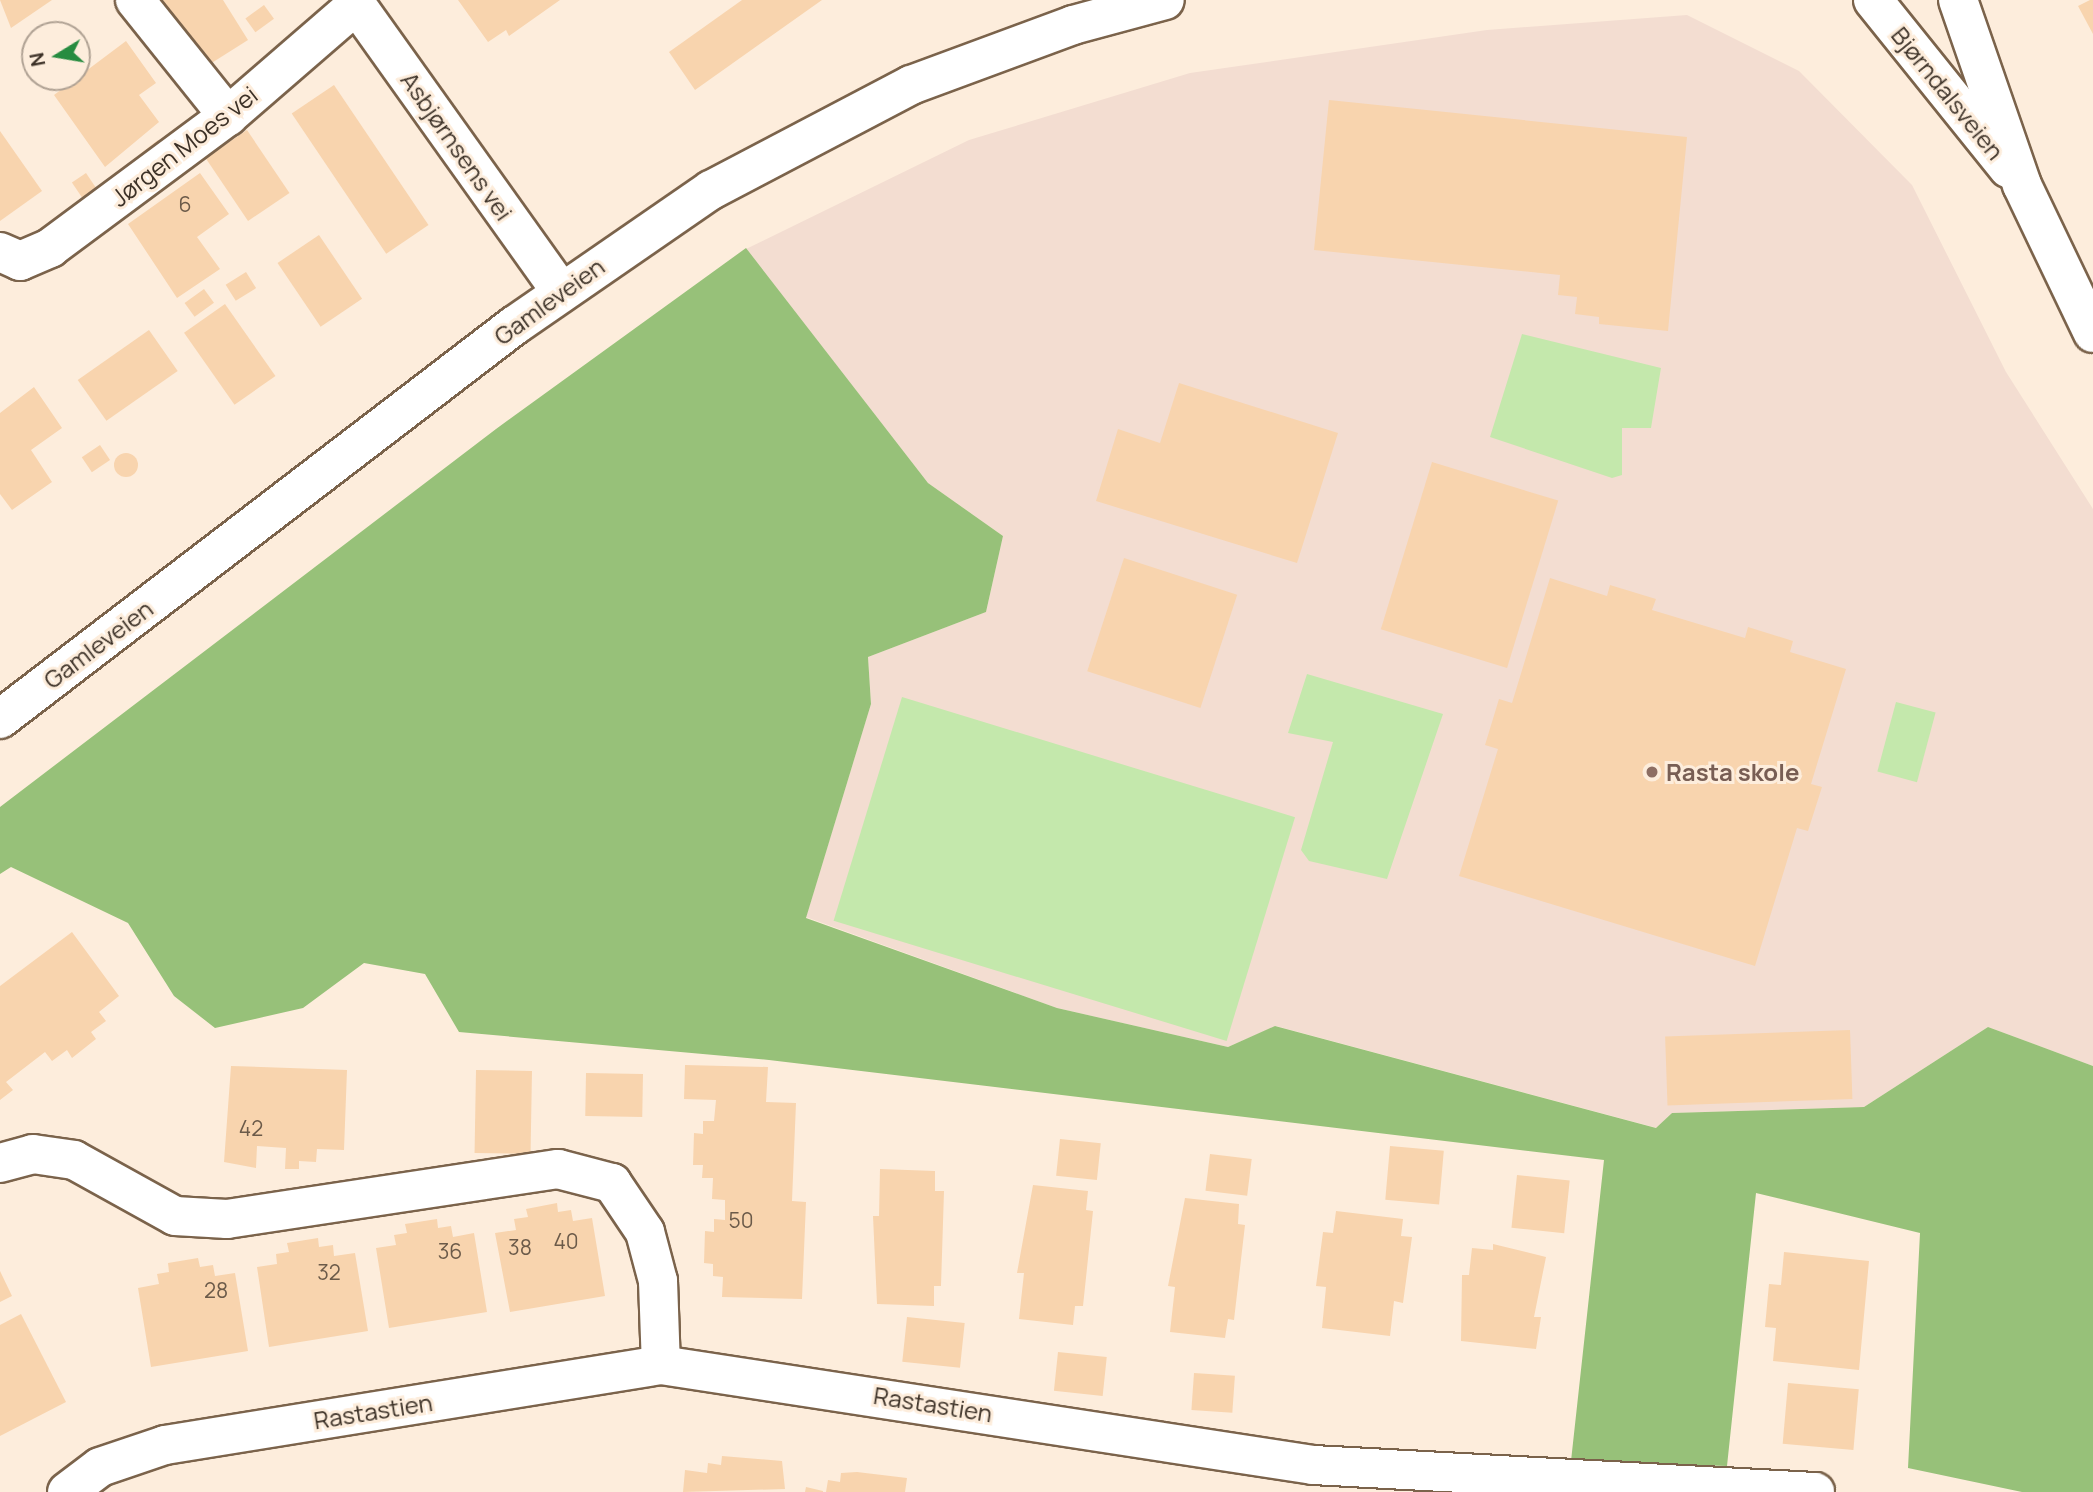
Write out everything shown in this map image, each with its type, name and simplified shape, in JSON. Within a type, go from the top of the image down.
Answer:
[{"type":"street","points":[[135,0],[228,116]]},
{"type":"street","name":"Gamleveien","points":[[0,719],[561,292],[711,190],[848,114],[993,53],[1165,0]]},
{"type":"street","name":"Bjørndalsveien","points":[[1874,0],[2022,185]]},
{"type":"street","name":"Bjørndalsveien","points":[[1958,0],[2022,185],[2093,333]]},
{"type":"street","name":"Jørgen Moes vei","points":[[0,252],[20,261],[50,248],[228,116],[354,2]]},
{"type":"street","name":"Asbjørnsens vei","points":[[354,2],[561,292]]},
{"type":"street","points":[[0,1163],[33,1154],[74,1160],[175,1216],[227,1219],[558,1169],[612,1183],[645,1232],[652,1256],[661,1365]]},
{"type":"street","name":"Rastastien","points":[[67,1492],[100,1467],[165,1445],[661,1365],[1313,1465],[1815,1492]]},
{"type":"shaded area","points":[[1687,15],[1799,71],[1912,185],[2006,372],[2093,509],[2093,1066],[1988,1027],[1864,1107],[1672,1113],[1657,1128],[1276,1026],[1228,1047],[1057,1008],[806,917],[871,704],[868,657],[986,612],[1003,536],[928,483],[746,249],[969,140],[1190,73],[1487,30]]},
{"type":"green space","points":[[746,248],[928,483],[1003,536],[986,612],[868,657],[871,704],[806,918],[1057,1008],[1228,1047],[1275,1026],[1656,1128],[1672,1113],[1864,1107],[1988,1027],[2093,1066],[2093,1492],[2022,1492],[1908,1468],[1920,1233],[1756,1193],[1727,1466],[1571,1461],[1604,1160],[769,1060],[459,1032],[425,974],[364,963],[303,1008],[215,1028],[174,996],[128,923],[11,867],[0,874],[0,807],[496,429]]},
{"type":"green space","points":[[1522,334],[1661,368],[1651,428],[1622,428],[1622,475],[1612,478],[1490,437]]},
{"type":"green space","points":[[1307,674],[1443,714],[1387,879],[1309,861],[1301,850],[1333,742],[1288,733]]},
{"type":"green space","points":[[902,697],[1295,817],[1227,1041],[834,921]]},
{"type":"green space","points":[[1896,702],[1936,713],[1917,782],[1877,772]]},
{"type":"building","points":[[0,0],[52,0],[21,21],[11,28]]},
{"type":"building","points":[[162,0],[223,0],[248,40],[210,64]]},
{"type":"building","points":[[458,0],[560,0],[509,36],[506,30],[488,42]]},
{"type":"building","points":[[742,0],[822,0],[695,90],[669,52]]},
{"type":"building","points":[[2093,0],[2093,34],[2078,6]]},
{"type":"building","points":[[264,5],[274,19],[255,32],[245,19]]},
{"type":"building","points":[[126,41],[156,83],[139,95],[159,122],[105,167],[54,95],[59,91],[91,91],[91,67]]},
{"type":"building","points":[[334,85],[429,225],[386,254],[292,114]]},
{"type":"building","points":[[1329,100],[1687,137],[1668,331],[1599,324],[1599,317],[1575,314],[1577,297],[1558,295],[1560,275],[1314,250]]},
{"type":"building","points":[[247,130],[289,193],[248,221],[206,158]]},
{"type":"building","points":[[0,131],[42,191],[0,221]]},
{"type":"building","points":[[158,140],[169,154],[150,169],[139,155]]},
{"type":"building","points":[[86,173],[100,194],[86,203],[72,183]]},
{"type":"building","points":[[200,173],[229,214],[197,237],[220,269],[177,298],[128,224]]},
{"type":"building","points":[[319,235],[362,299],[321,327],[278,263]]},
{"type":"building","points":[[246,272],[256,288],[236,301],[226,285]]},
{"type":"building","points":[[204,289],[214,303],[195,317],[185,303]]},
{"type":"building","points":[[225,304],[275,376],[235,405],[184,333]]},
{"type":"building","points":[[149,330],[178,371],[106,421],[78,380]]},
{"type":"building","points":[[1179,383],[1338,433],[1297,563],[1096,501],[1118,429],[1160,443]]},
{"type":"building","points":[[34,387],[62,428],[31,450],[52,482],[12,510],[0,494],[0,413]]},
{"type":"building","points":[[100,445],[110,460],[92,472],[82,457]]},
{"type":"building","points":[[126,453],[135,456],[138,465],[135,474],[126,477],[117,474],[114,465],[117,456]]},
{"type":"building","points":[[1432,462],[1558,501],[1507,668],[1381,629]]},
{"type":"building","points":[[1124,558],[1237,595],[1200,708],[1087,671]]},
{"type":"building","points":[[1550,578],[1607,596],[1610,585],[1656,599],[1652,610],[1745,638],[1748,627],[1793,641],[1790,652],[1846,669],[1811,784],[1822,787],[1808,831],[1797,828],[1755,966],[1459,876],[1498,749],[1485,745],[1499,699],[1512,703]]},
{"type":"building","points":[[72,932],[119,996],[99,1012],[106,1021],[91,1032],[96,1039],[72,1058],[67,1050],[52,1061],[45,1052],[6,1082],[13,1090],[0,1100],[0,986]]},
{"type":"building","points":[[1850,1030],[1852,1099],[1668,1105],[1665,1036]]},
{"type":"building","points":[[685,1065],[768,1067],[766,1102],[796,1103],[792,1201],[806,1202],[802,1299],[722,1297],[723,1277],[713,1276],[713,1264],[704,1263],[705,1231],[714,1232],[714,1219],[725,1220],[725,1200],[712,1199],[713,1178],[702,1178],[703,1165],[693,1165],[694,1133],[703,1134],[703,1121],[714,1121],[716,1100],[684,1099]]},
{"type":"building","points":[[231,1066],[347,1070],[344,1150],[317,1149],[316,1162],[299,1161],[299,1169],[285,1169],[286,1148],[257,1146],[256,1168],[224,1162]]},
{"type":"building","points":[[476,1070],[532,1071],[531,1154],[475,1153]]},
{"type":"building","points":[[586,1073],[643,1074],[642,1117],[585,1116]]},
{"type":"building","points":[[1060,1139],[1101,1143],[1097,1180],[1056,1176]]},
{"type":"building","points":[[1390,1146],[1444,1151],[1439,1205],[1385,1200]]},
{"type":"building","points":[[1210,1154],[1252,1159],[1247,1196],[1205,1191]]},
{"type":"building","points":[[880,1169],[935,1171],[935,1191],[944,1191],[941,1286],[934,1286],[934,1306],[877,1304],[873,1216],[879,1216]]},
{"type":"building","points":[[1517,1175],[1570,1181],[1564,1233],[1511,1228]]},
{"type":"building","points":[[1033,1185],[1088,1191],[1086,1210],[1093,1211],[1083,1306],[1075,1306],[1073,1325],[1019,1319],[1024,1273],[1017,1273]]},
{"type":"building","points":[[1185,1198],[1239,1204],[1238,1224],[1245,1225],[1234,1320],[1228,1319],[1225,1338],[1170,1332],[1175,1287],[1168,1286]]},
{"type":"building","points":[[557,1203],[558,1212],[571,1210],[573,1221],[592,1218],[605,1296],[510,1312],[495,1233],[516,1230],[514,1219],[528,1217],[526,1209]]},
{"type":"building","points":[[1336,1211],[1403,1219],[1401,1236],[1412,1237],[1403,1303],[1394,1301],[1390,1336],[1322,1328],[1326,1287],[1316,1286],[1323,1232],[1333,1233]]},
{"type":"building","points":[[437,1219],[438,1228],[451,1226],[453,1237],[474,1233],[487,1312],[389,1328],[376,1248],[396,1245],[394,1235],[407,1233],[405,1224]]},
{"type":"building","points":[[318,1238],[319,1247],[333,1245],[334,1256],[355,1253],[368,1331],[269,1347],[257,1267],[277,1264],[276,1254],[289,1252],[287,1243]]},
{"type":"building","points":[[1493,1244],[1546,1257],[1534,1317],[1541,1317],[1536,1349],[1461,1341],[1462,1275],[1469,1275],[1472,1248],[1493,1250]]},
{"type":"building","points":[[1784,1252],[1869,1261],[1859,1370],[1773,1361],[1776,1328],[1765,1327],[1769,1284],[1781,1285]]},
{"type":"building","points":[[198,1258],[200,1267],[213,1265],[215,1276],[235,1273],[248,1351],[151,1367],[138,1288],[159,1284],[157,1274],[169,1272],[168,1263]]},
{"type":"building","points":[[0,1271],[12,1296],[0,1302]]},
{"type":"building","points":[[21,1314],[66,1402],[0,1436],[0,1325]]},
{"type":"building","points":[[907,1317],[965,1323],[960,1368],[902,1362]]},
{"type":"building","points":[[1058,1352],[1107,1357],[1103,1396],[1054,1391]]},
{"type":"building","points":[[1194,1373],[1235,1376],[1232,1413],[1191,1410]]},
{"type":"building","points":[[1788,1383],[1859,1389],[1853,1450],[1783,1444]]},
{"type":"building","points":[[722,1456],[782,1461],[785,1489],[683,1492],[685,1470],[707,1473],[708,1463],[721,1465]]},
{"type":"building","points":[[857,1472],[907,1478],[905,1492],[826,1492],[828,1480],[840,1482],[841,1473]]},
{"type":"building","points":[[806,1487],[823,1491],[823,1492],[805,1492]]},
{"type":"place","name":"Rasta skole","points":[[1652,772]]}]
